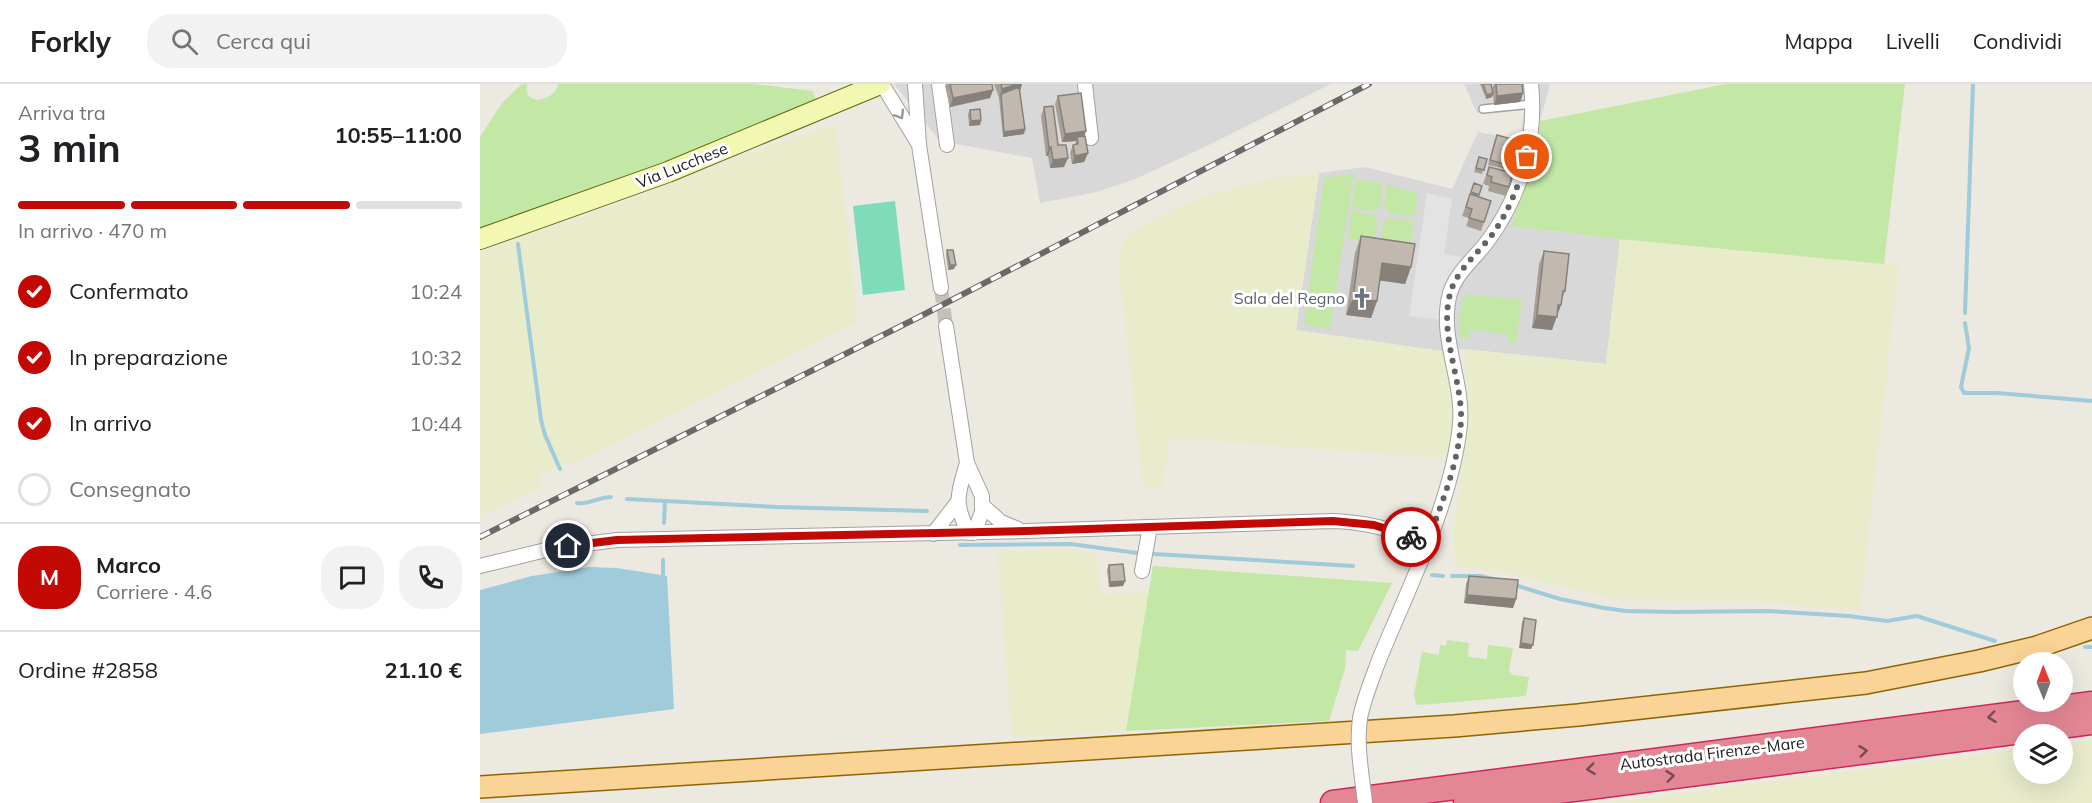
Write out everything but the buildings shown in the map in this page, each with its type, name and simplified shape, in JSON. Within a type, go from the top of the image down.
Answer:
[{"type":"highway","name":"Autostrada Firenze-Mare","points":[[1333,803],[2092,704]]},
{"type":"highway","name":"Autostrada Firenze-Mare","points":[[1466,803],[2092,722]]},
{"type":"main road","points":[[480,787],[1431,727],[1578,715],[1894,679],[2026,650],[2092,628]]},
{"type":"street","points":[[915,84],[919,145],[941,288]]},
{"type":"street","points":[[939,84],[947,145]]},
{"type":"street","points":[[1085,84],[1090,138]]},
{"type":"street","points":[[1365,803],[1359,758],[1359,727],[1363,707],[1379,660],[1427,543],[1455,459],[1460,423],[1459,397],[1448,333],[1447,312],[1450,294],[1460,274],[1496,230],[1513,199],[1531,144],[1531,84]]},
{"type":"street","points":[[877,85],[919,145]]},
{"type":"street","name":"Via Lucchese","points":[[480,239],[668,172],[877,85]]},
{"type":"street","points":[[946,326],[967,463],[981,491],[983,506],[971,533]]},
{"type":"street","points":[[967,463],[957,503],[959,515],[971,533]]},
{"type":"street","points":[[933,534],[957,503]]},
{"type":"street","points":[[983,506],[1001,522],[1026,531]]},
{"type":"street","points":[[480,566],[523,554],[598,541],[1349,522],[1389,528],[1427,543]]},
{"type":"street","points":[[1142,571],[1150,527]]},
{"type":"lane","points":[[1483,109],[1532,104]]},
{"type":"shaded area","points":[[894,84],[1331,84],[1135,179],[1097,192],[1040,203],[1032,158],[940,141]]},
{"type":"shaded area","points":[[1464,84],[1550,84],[1540,121],[1533,163],[1511,226],[1620,239],[1606,364],[1464,349],[1441,351],[1296,330],[1319,173],[1365,167],[1452,189],[1478,132],[1520,140],[1524,110],[1477,113]]},
{"type":"shaded area","points":[[1427,193],[1452,199],[1444,254],[1462,257],[1445,287],[1440,320],[1409,316]]},
{"type":"green space","points":[[522,84],[527,84],[528,95],[538,100],[554,93],[558,84],[753,84],[813,91],[816,100],[678,159],[480,229],[480,137],[502,103]]},
{"type":"green space","points":[[1726,84],[1905,84],[1884,264],[1620,239],[1511,226],[1533,163],[1540,121]]},
{"type":"green space","points":[[836,125],[858,322],[578,462],[564,464],[541,473],[540,488],[480,516],[480,252],[615,205],[783,141]]},
{"type":"green space","points":[[1319,173],[1296,330],[1441,351],[1446,362],[1455,410],[1452,437],[1446,458],[1170,438],[1162,487],[1143,487],[1120,279],[1119,256],[1124,240],[1128,234],[1165,213],[1203,197],[1262,180]]},
{"type":"green space","points":[[1354,174],[1330,329],[1304,325],[1324,178]]},
{"type":"green space","points":[[1356,179],[1383,184],[1380,206],[1375,211],[1352,208]]},
{"type":"green space","points":[[1387,185],[1418,193],[1414,217],[1389,213],[1384,207]]},
{"type":"green space","points":[[895,201],[905,290],[863,295],[853,206]]},
{"type":"green space","points":[[1352,211],[1374,215],[1378,221],[1374,243],[1348,239]]},
{"type":"green space","points":[[1389,218],[1413,221],[1410,248],[1380,243],[1383,222]]},
{"type":"green space","points":[[1620,239],[1899,265],[1860,611],[1749,601],[1700,602],[1609,598],[1507,573],[1459,566],[1454,553],[1453,533],[1469,410],[1464,349],[1606,364]]},
{"type":"green space","points":[[1464,294],[1522,300],[1516,343],[1507,342],[1507,334],[1470,330],[1469,339],[1460,337],[1459,318]]},
{"type":"green space","points":[[1068,549],[1096,553],[1101,595],[1149,592],[1126,731],[1012,738],[997,551]]},
{"type":"green space","points":[[1153,566],[1392,583],[1358,651],[1346,650],[1345,669],[1329,721],[1126,731]]},
{"type":"green space","points":[[1447,640],[1469,643],[1468,657],[1487,659],[1488,645],[1513,648],[1509,671],[1513,675],[1529,677],[1526,696],[1416,704],[1414,695],[1422,652],[1439,655],[1440,645],[1446,646]]},
{"type":"green space","points":[[2092,740],[2092,803],[1608,803],[2013,750],[2013,784],[2073,784],[2073,743]]},
{"type":"water","points":[[589,567],[617,568],[667,576],[674,709],[480,734],[480,590],[532,576]]},
{"type":"waterway","points":[[1965,313],[1973,84]]},
{"type":"waterway","points":[[518,244],[541,420],[560,469]]},
{"type":"waterway","points":[[1965,323],[1969,348],[1961,387],[1964,393],[1997,393],[2092,401]]},
{"type":"waterway","points":[[577,503],[611,497]]},
{"type":"waterway","points":[[627,499],[776,507],[927,511]]},
{"type":"waterway","points":[[664,523],[665,501]]},
{"type":"waterway","points":[[960,545],[1071,544],[1137,553]]},
{"type":"waterway","points":[[1154,554],[1353,566]]},
{"type":"waterway","points":[[663,560],[663,575]]},
{"type":"waterway","points":[[1432,575],[1443,576]]},
{"type":"waterway","points":[[1452,576],[1480,576],[1493,579]]},
{"type":"waterway","points":[[1515,585],[1560,599],[1626,611],[1768,611],[1887,621],[1917,616],[1995,641]]},
{"type":"waterway","points":[[2085,647],[2092,647]]},
{"type":"tunnel","points":[[941,288],[946,326]]},
{"type":"railway","points":[[480,537],[919,317],[1369,84]]},
{"type":"way so far","points":[[1411,537],[1427,543],[1457,447],[1461,411],[1448,333],[1447,312],[1450,294],[1460,274],[1496,230],[1513,199],[1527,157]]},
{"type":"place","name":"Sala del Regno","points":[[1362,298]]},
{"type":"route","points":[[568,546],[617,540],[1026,531],[1333,521],[1389,528],[1411,537]]}]
